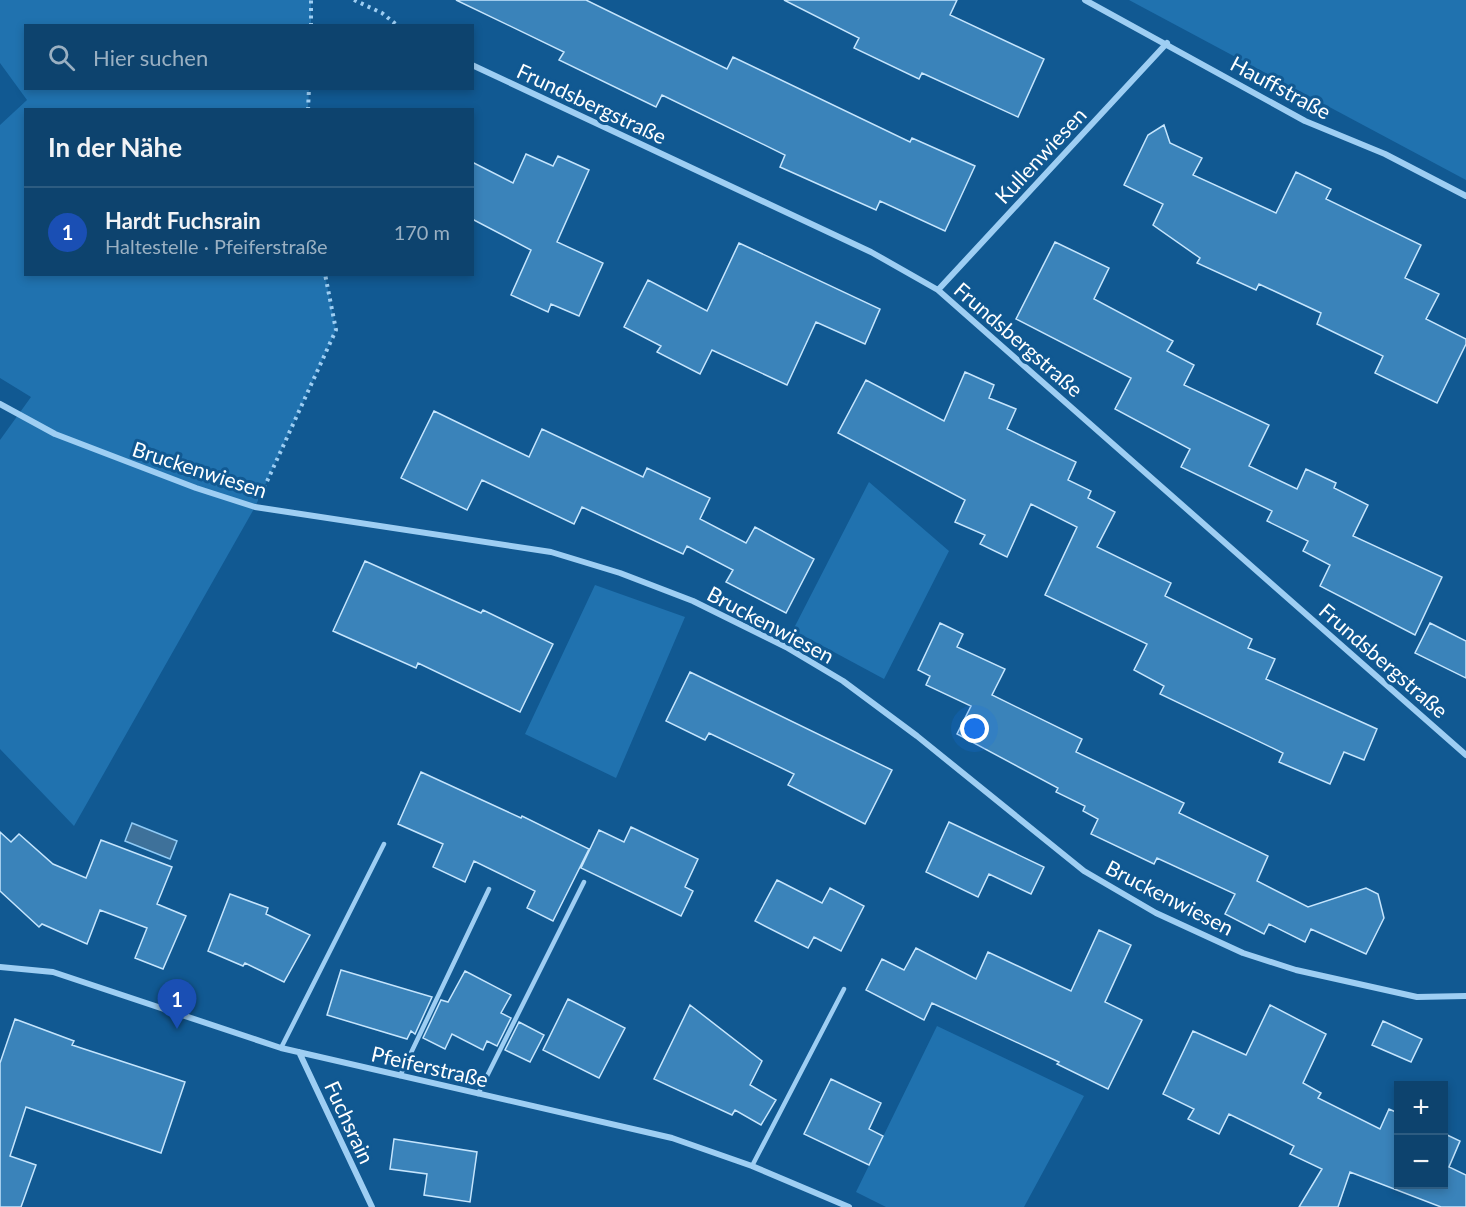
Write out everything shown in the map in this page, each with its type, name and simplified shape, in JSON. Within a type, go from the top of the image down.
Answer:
[{"type":"street","name":"Hauffstraße","points":[[1085,0],[1167,43],[1305,121],[1385,154],[1466,196]]},
{"type":"street","name":"Kullenwiesen","points":[[938,290],[1167,43]]},
{"type":"street","name":"Frundsbergstraße","points":[[474,66],[872,252],[938,290],[1466,755]]},
{"type":"street","name":"Bruckenwiesen","points":[[0,404],[55,434],[107,455],[255,507],[551,552],[620,573],[693,601],[786,647],[843,681],[917,736],[1084,871],[1156,913],[1243,953],[1296,969],[1417,998],[1466,996]]},
{"type":"street","name":"Pfeiferstraße","points":[[0,967],[53,972],[281,1048],[672,1138],[752,1166],[849,1207]]},
{"type":"street","name":"Fuchsrain","points":[[299,1052],[372,1207]]},
{"type":"lane","points":[[281,1048],[384,844]]},
{"type":"lane","points":[[478,1094],[584,882]]},
{"type":"lane","points":[[400,1076],[489,889]]},
{"type":"lane","points":[[752,1166],[844,989]]},
{"type":"path","points":[[310,24],[311,0]]},
{"type":"path","points":[[354,0],[382,13],[396,24]]},
{"type":"path","points":[[308,108],[309,90]]},
{"type":"path","points":[[255,507],[336,330],[325,276]]},
{"type":"shaded area","points":[[0,0],[311,0],[311,24],[24,24],[24,90],[309,90],[308,108],[24,108],[24,276],[325,276],[336,330],[255,507],[74,826],[0,749],[0,440],[31,397],[0,378],[0,125],[27,100],[0,63]]},
{"type":"shaded area","points":[[1129,0],[1466,0],[1466,180]]},
{"type":"shaded area","points":[[869,482],[949,551],[884,679],[793,630]]},
{"type":"shaded area","points":[[595,585],[685,617],[616,778],[525,734]]},
{"type":"shaded area","points":[[132,823],[177,841],[170,859],[125,841]]},
{"type":"shaded area","points":[[937,1026],[1084,1096],[1024,1207],[886,1207],[856,1192]]},
{"type":"building","points":[[456,0],[586,0],[727,69],[733,57],[910,142],[912,138],[975,166],[945,231],[880,201],[876,210],[780,167],[785,155],[662,95],[656,107],[559,60],[564,52]]},
{"type":"building","points":[[784,0],[957,0],[950,15],[1044,59],[1018,117],[922,73],[919,79],[854,48],[859,38]]},
{"type":"building","points":[[1164,125],[1170,143],[1202,158],[1193,175],[1276,213],[1296,172],[1331,189],[1326,199],[1421,245],[1405,278],[1439,294],[1426,319],[1466,339],[1466,344],[1437,403],[1375,373],[1383,356],[1317,324],[1321,313],[1259,284],[1256,290],[1197,263],[1200,258],[1153,225],[1163,204],[1124,185],[1148,135]]},
{"type":"building","points":[[526,154],[553,166],[558,156],[589,170],[557,242],[603,263],[579,316],[551,304],[548,312],[511,295],[531,250],[474,220],[474,163],[513,183]]},
{"type":"building","points":[[1055,242],[1109,268],[1094,299],[1173,341],[1167,351],[1194,365],[1184,385],[1269,425],[1249,466],[1297,489],[1306,469],[1336,483],[1334,488],[1368,505],[1353,536],[1442,577],[1415,635],[1320,586],[1330,565],[1303,551],[1308,541],[1267,521],[1272,511],[1181,467],[1190,449],[1115,409],[1131,378],[1016,319]]},
{"type":"building","points":[[739,243],[880,309],[865,344],[816,322],[787,385],[712,350],[700,374],[657,352],[661,346],[624,327],[648,280],[707,311]]},
{"type":"building","points":[[965,372],[994,385],[989,398],[1016,409],[1007,429],[1076,462],[1068,480],[1091,491],[1088,498],[1115,512],[1097,547],[1171,583],[1165,596],[1252,639],[1248,648],[1275,659],[1266,679],[1377,729],[1364,760],[1344,752],[1330,784],[1279,762],[1283,753],[1160,694],[1164,686],[1134,670],[1147,644],[1045,595],[1077,527],[1031,504],[1007,557],[980,544],[985,535],[955,522],[965,500],[838,433],[866,380],[944,421]]},
{"type":"building","points":[[434,411],[529,457],[542,429],[643,477],[647,468],[710,498],[700,519],[746,543],[755,527],[814,559],[786,613],[726,582],[733,570],[687,546],[683,554],[582,507],[574,524],[482,480],[467,510],[401,478]]},
{"type":"building","points":[[365,561],[481,613],[483,610],[553,644],[520,712],[418,663],[416,668],[333,631]]},
{"type":"building","points":[[940,623],[963,634],[957,647],[1005,669],[992,695],[1082,739],[1076,752],[1184,803],[1179,813],[1268,856],[1257,881],[1308,907],[1366,888],[1378,894],[1384,918],[1366,954],[1311,929],[1305,942],[1269,924],[1264,934],[1225,914],[1235,894],[1157,858],[1154,864],[1091,834],[1098,819],[1083,811],[1085,806],[1056,792],[1058,788],[957,734],[971,706],[926,685],[930,676],[918,670]]},
{"type":"building","points":[[1430,623],[1466,641],[1466,678],[1415,653]]},
{"type":"building","points":[[690,672],[892,770],[865,824],[788,785],[794,774],[709,733],[705,740],[666,721]]},
{"type":"building","points":[[421,772],[521,818],[522,816],[589,849],[553,921],[527,908],[535,891],[474,861],[465,882],[433,867],[443,844],[398,824]]},
{"type":"building","points":[[949,822],[1044,867],[1031,894],[989,874],[978,897],[926,872]]},
{"type":"building","points":[[631,827],[698,859],[685,887],[693,891],[681,916],[581,868],[599,830],[624,842]]},
{"type":"building","points":[[0,832],[11,842],[19,834],[53,864],[86,878],[101,840],[172,867],[157,904],[186,916],[163,969],[135,958],[147,928],[100,910],[87,944],[42,924],[39,927],[0,891]]},
{"type":"building","points":[[777,880],[822,903],[830,888],[864,906],[841,951],[814,937],[808,948],[755,921]]},
{"type":"building","points":[[230,894],[268,908],[266,914],[310,935],[284,982],[245,963],[243,966],[208,951]]},
{"type":"building","points":[[1099,930],[1131,945],[1105,1002],[1142,1020],[1108,1089],[1057,1064],[1059,1062],[932,1003],[924,1020],[866,990],[882,959],[904,970],[916,948],[976,979],[988,952],[1071,991]]},
{"type":"building","points":[[341,970],[432,997],[415,1034],[411,1031],[407,1039],[327,1015]]},
{"type":"building","points":[[465,971],[511,995],[501,1013],[511,1018],[497,1046],[487,1041],[483,1050],[452,1034],[445,1049],[423,1038],[441,1000],[448,1002]]},
{"type":"building","points":[[568,999],[625,1028],[599,1078],[543,1050]]},
{"type":"building","points":[[690,1005],[762,1061],[750,1085],[776,1100],[761,1125],[735,1110],[732,1115],[654,1079]]},
{"type":"building","points":[[1270,1005],[1326,1034],[1303,1083],[1321,1093],[1318,1098],[1380,1129],[1389,1109],[1394,1111],[1394,1189],[1350,1172],[1338,1207],[1299,1207],[1322,1169],[1290,1154],[1294,1146],[1229,1114],[1219,1134],[1188,1119],[1194,1109],[1163,1094],[1193,1031],[1246,1055]]},
{"type":"building","points":[[15,1019],[74,1041],[72,1045],[185,1082],[161,1153],[26,1107],[10,1156],[36,1165],[21,1207],[0,1207],[0,1063]]},
{"type":"building","points":[[1383,1021],[1422,1039],[1411,1062],[1372,1045]]},
{"type":"building","points":[[519,1022],[544,1035],[530,1062],[505,1050]]},
{"type":"building","points":[[831,1079],[881,1103],[869,1129],[883,1136],[869,1165],[804,1134]]},
{"type":"building","points":[[1448,1135],[1460,1141],[1449,1167],[1466,1175],[1466,1207],[1441,1207],[1394,1189],[1448,1189]]},
{"type":"building","points":[[394,1139],[477,1152],[470,1202],[424,1195],[427,1174],[390,1169]]},
{"type":"place","name":"Hardt Fuchsrain","points":[[177,1029]]}]
